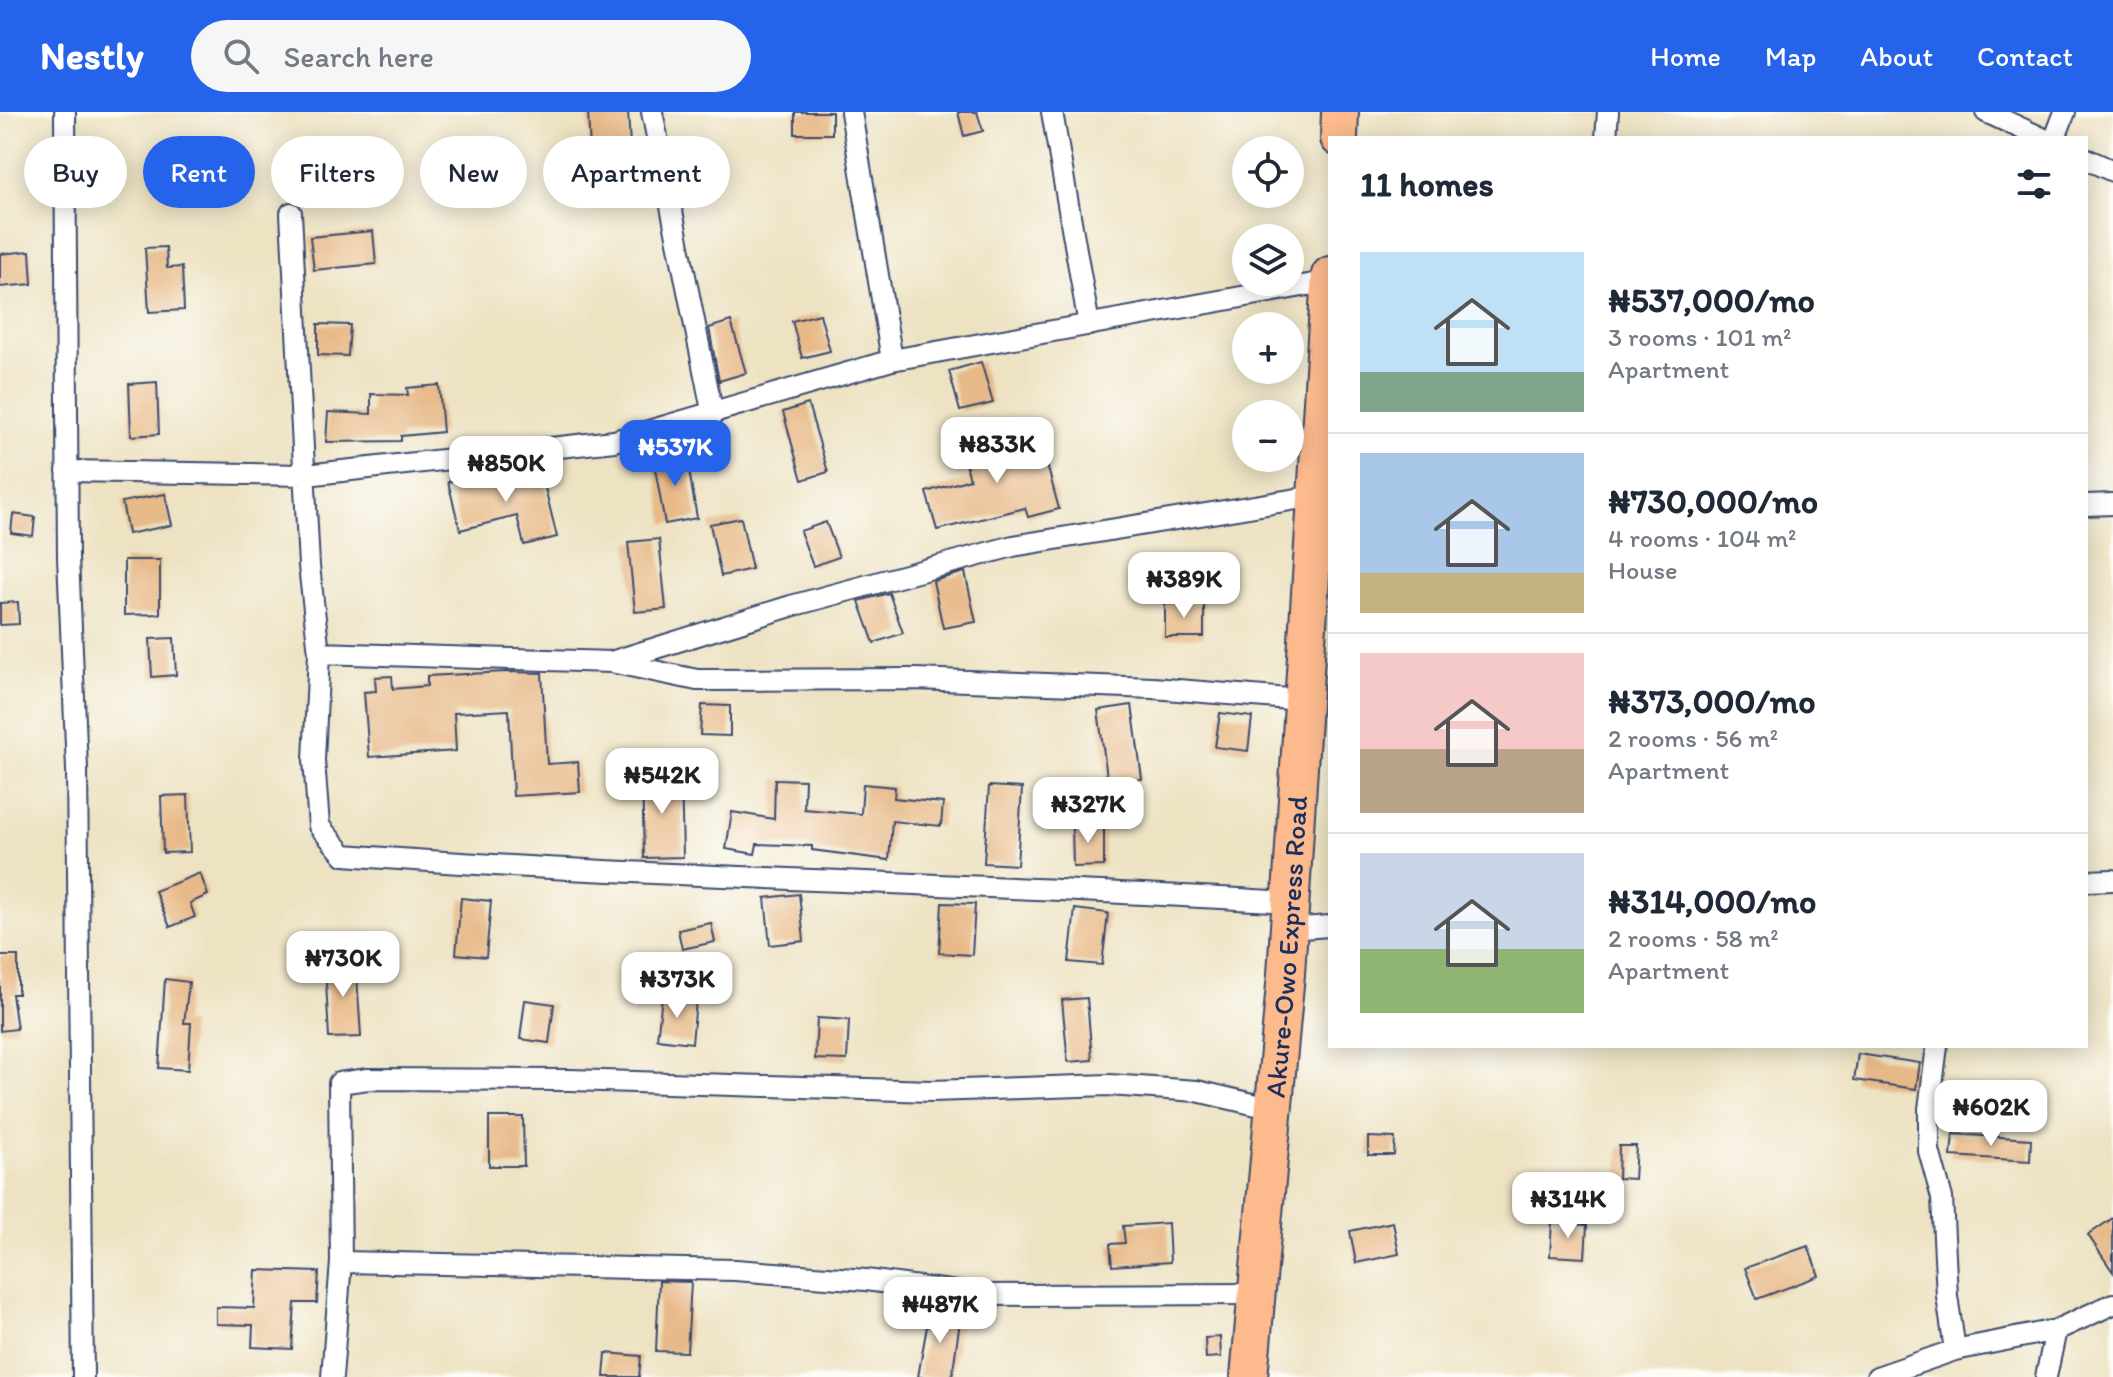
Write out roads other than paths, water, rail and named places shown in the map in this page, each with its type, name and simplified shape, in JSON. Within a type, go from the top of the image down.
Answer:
[{"type":"highway","points":[[1339,136],[1340,112]]},
{"type":"highway","name":"Akure-Owo Express Road","points":[[1249,1377],[1274,1109],[1302,700],[1321,557],[1315,496],[1328,307]]},
{"type":"street","points":[[65,112],[67,471],[77,769],[83,1377]]},
{"type":"street","points":[[652,112],[713,415]]},
{"type":"street","points":[[851,112],[892,360]]},
{"type":"street","points":[[1052,112],[1089,325]]},
{"type":"street","points":[[1606,136],[1608,112]]},
{"type":"street","points":[[1986,112],[2038,136]]},
{"type":"street","points":[[2056,136],[2065,112]]},
{"type":"street","points":[[2088,160],[2113,171]]},
{"type":"street","points":[[291,213],[309,566],[319,653],[314,760],[319,826],[344,855],[541,869],[842,879],[1288,916],[1328,926]]},
{"type":"street","points":[[67,471],[306,475],[614,441],[713,415],[892,360],[1328,278]]},
{"type":"street","points":[[611,662],[791,606],[1013,546],[1315,496]]},
{"type":"street","points":[[2088,505],[2113,504]]},
{"type":"street","points":[[319,653],[611,662],[697,680],[915,679],[1153,688],[1302,700]]},
{"type":"street","points":[[2088,881],[2113,880]]},
{"type":"street","points":[[1937,1048],[1929,1109],[1929,1151],[1942,1198],[1947,1296],[1955,1350]]},
{"type":"street","points":[[332,1377],[341,1262],[339,1083],[368,1079],[570,1080],[932,1091],[1109,1085],[1197,1091],[1274,1109]]},
{"type":"street","points":[[341,1262],[735,1270],[866,1280],[980,1295],[1257,1294]]},
{"type":"street","points":[[1877,1377],[1955,1350],[2056,1330],[2113,1304]]},
{"type":"street","points":[[2046,1377],[2056,1330]]}]
